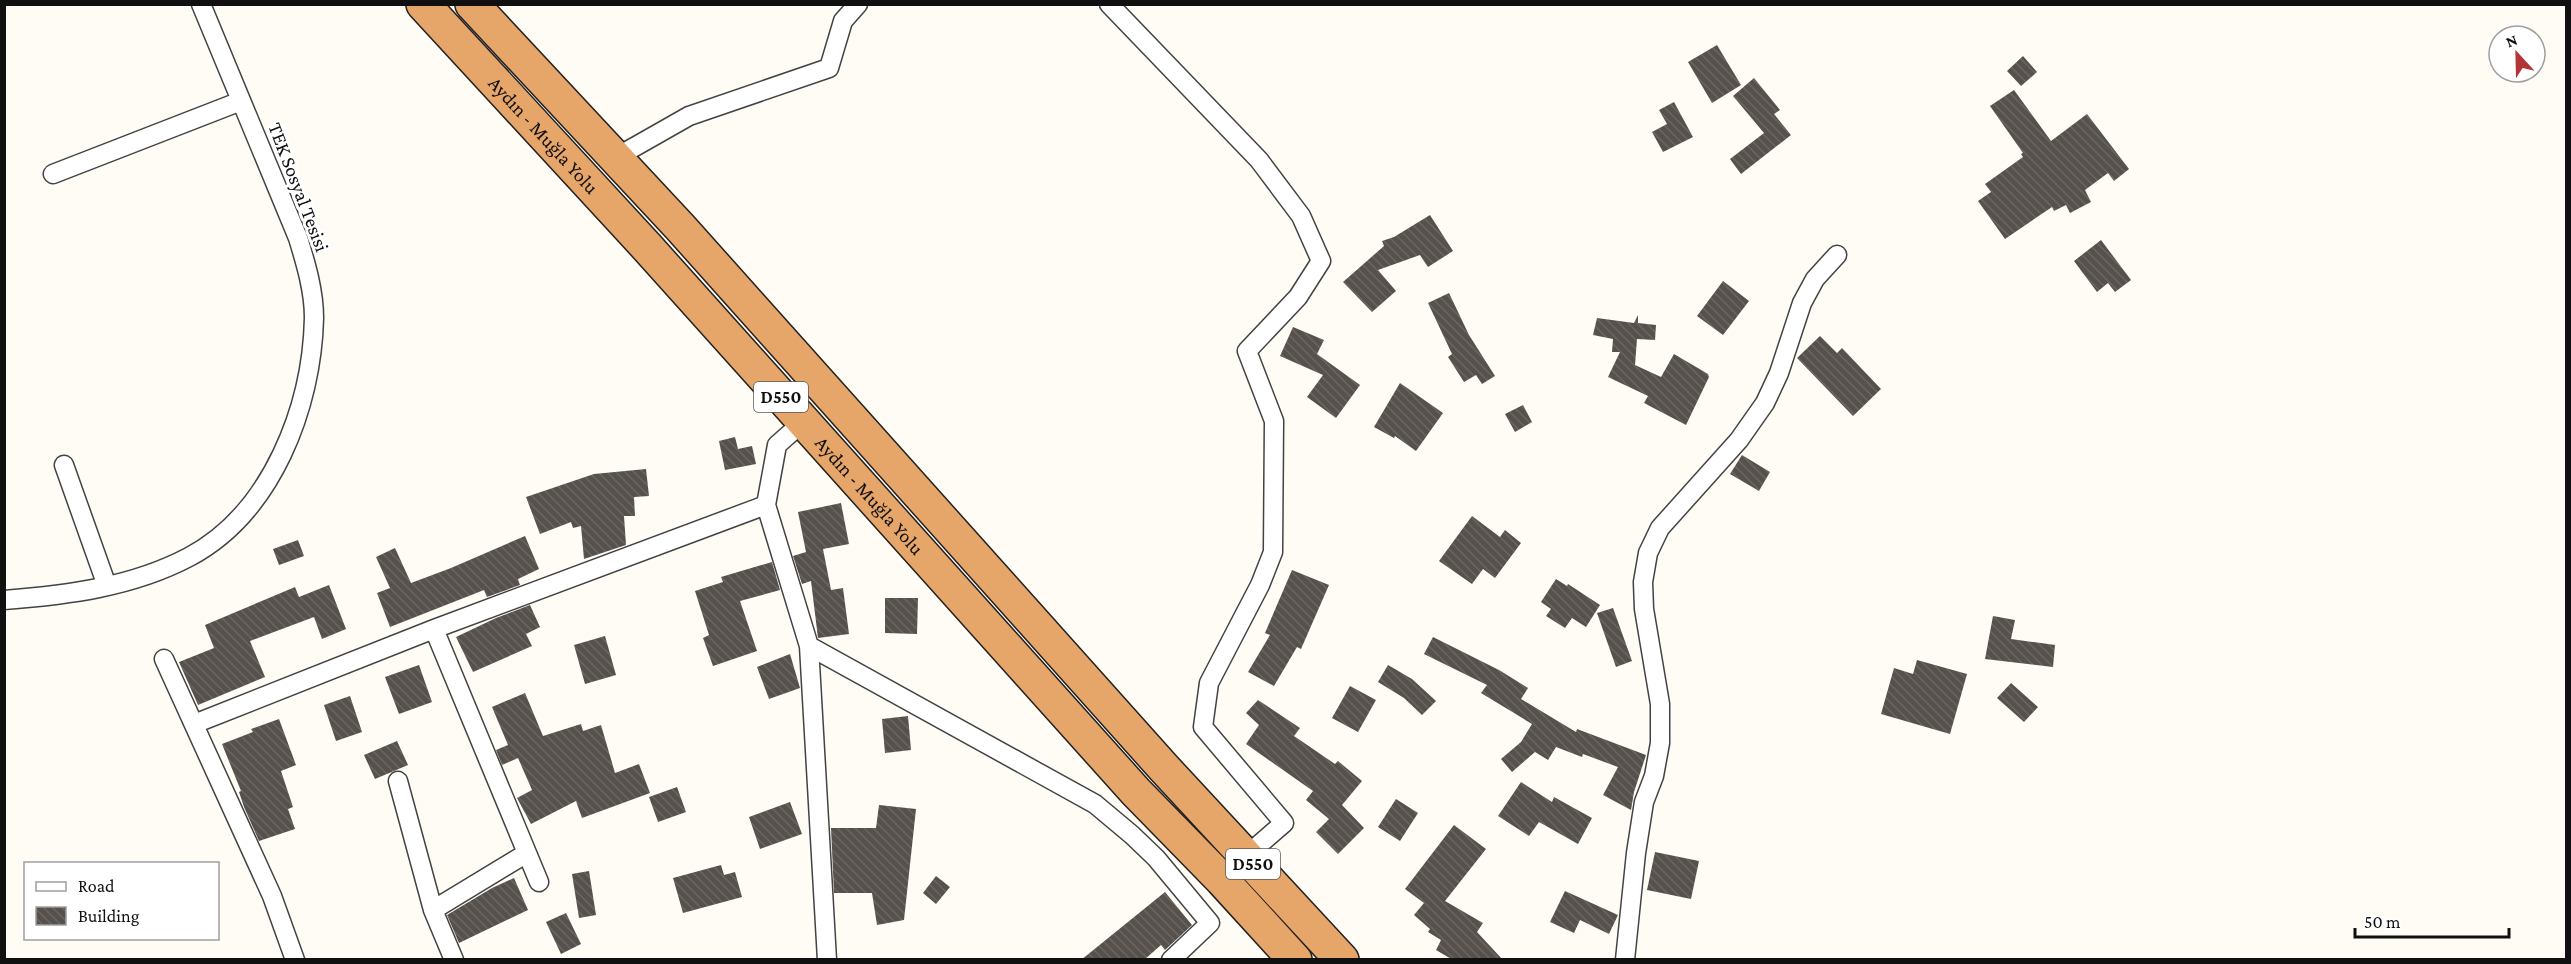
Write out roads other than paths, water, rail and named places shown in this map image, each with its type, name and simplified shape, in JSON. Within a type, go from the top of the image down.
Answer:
[{"type":"highway","name":"Aydın - Muğla Yolu","points":[[423,4],[647,247],[1136,792],[1222,879],[1295,960]]},
{"type":"highway","name":"Aydın - Muğla Yolu","points":[[472,4],[615,158],[1342,960]]},
{"type":"street","name":"TEK Sosyal Tesisi","points":[[4,600],[87,591],[155,573],[191,556],[242,515],[262,489],[288,438],[303,399],[311,355],[314,315],[308,272],[298,238],[201,4]]},
{"type":"street","points":[[615,158],[689,116],[829,68],[843,21],[858,4]]},
{"type":"street","points":[[1109,4],[1258,160],[1301,216],[1321,261],[1298,297],[1247,351],[1274,421],[1273,552],[1260,585],[1209,683],[1203,727],[1284,823],[1246,856]]},
{"type":"street","points":[[52,174],[241,100]]},
{"type":"street","points":[[1624,960],[1634,865],[1644,802],[1654,776],[1660,743],[1660,704],[1644,609],[1643,582],[1648,553],[1660,528],[1739,440],[1765,403],[1779,373],[1802,303],[1815,279],[1837,255]]},
{"type":"street","points":[[803,422],[777,445],[766,506],[809,645],[827,960]]},
{"type":"street","points":[[64,465],[107,586]]},
{"type":"street","points":[[194,724],[434,629],[766,506]]},
{"type":"street","points":[[434,629],[539,882]]},
{"type":"street","points":[[809,645],[1095,804],[1132,835],[1156,858],[1210,923],[1171,960]]},
{"type":"street","points":[[164,659],[272,896],[295,960]]},
{"type":"street","points":[[398,781],[433,910],[454,960]]},
{"type":"street","points":[[433,910],[527,854]]}]
